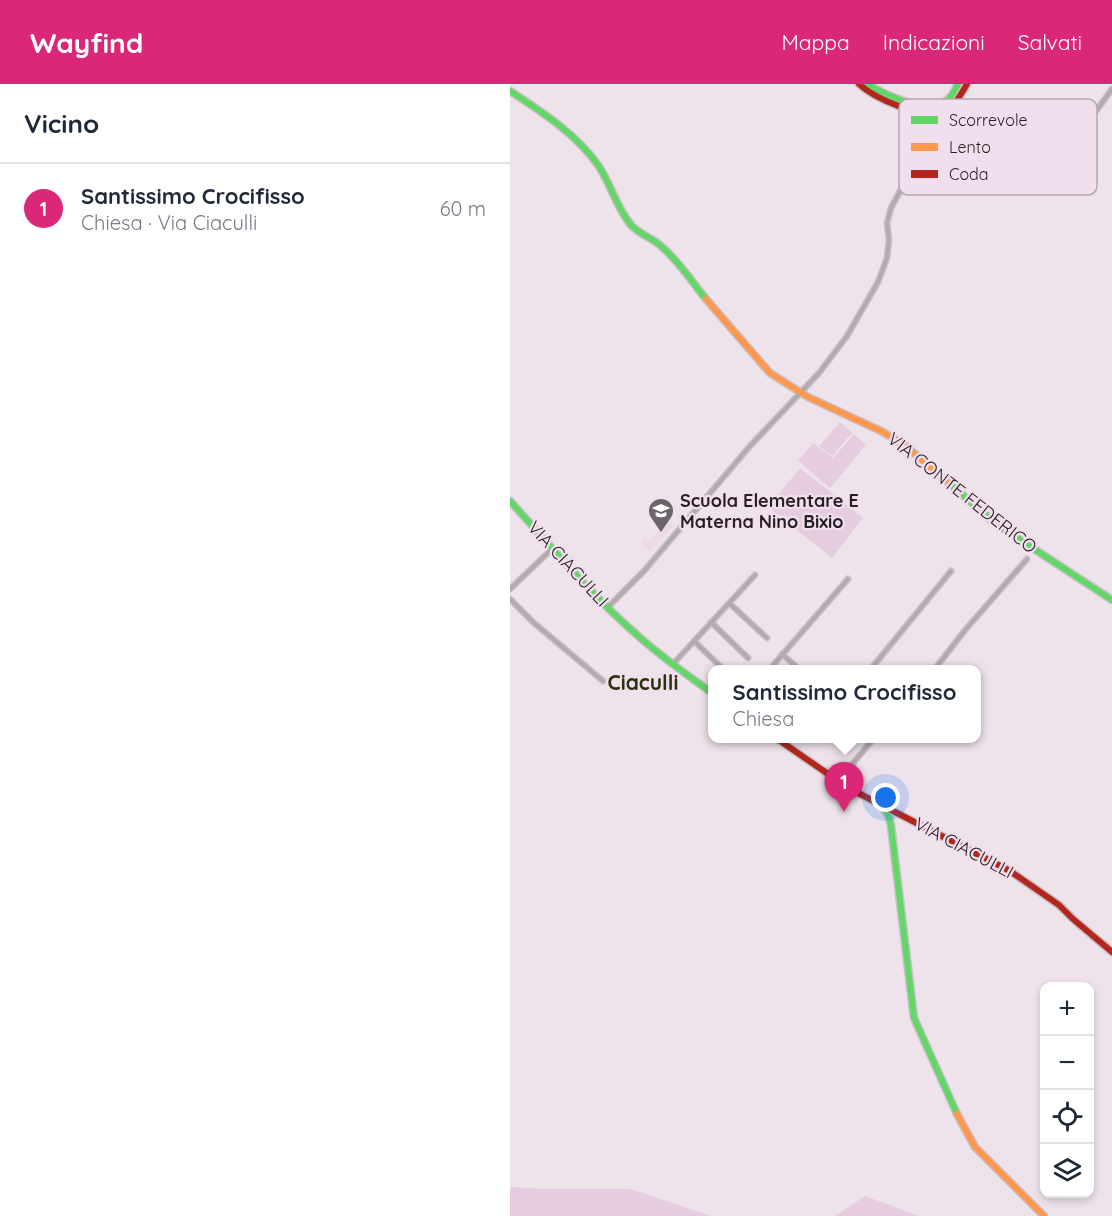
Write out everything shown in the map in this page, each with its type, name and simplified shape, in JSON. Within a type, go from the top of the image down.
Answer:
[{"type":"street","points":[[859,84],[868,93],[899,104]]},
{"type":"street","points":[[867,84],[901,99]]},
{"type":"street","points":[[948,99],[958,84]]},
{"type":"street","points":[[956,99],[967,84]]},
{"type":"street","points":[[1097,110],[1112,90]]},
{"type":"street","name":"VIA CONTE FEDERICO","points":[[510,91],[557,123],[584,148],[598,165],[616,203],[633,226],[659,244],[675,259],[770,373],[808,397],[883,432],[907,447],[996,524],[1112,600]]},
{"type":"street","points":[[608,607],[644,571],[750,446],[819,373],[847,336],[878,282],[887,258],[889,240],[887,223],[891,208],[899,193]]},
{"type":"street","name":"VIA CIACULLI","points":[[510,501],[635,634],[708,690]]},
{"type":"street","points":[[510,589],[553,548]]},
{"type":"street","points":[[937,665],[1027,559]]},
{"type":"street","points":[[873,665],[951,572]]},
{"type":"street","points":[[673,664],[755,575]]},
{"type":"street","points":[[772,665],[848,579]]},
{"type":"street","points":[[510,599],[534,623],[603,681]]},
{"type":"street","points":[[729,603],[767,638]]},
{"type":"street","points":[[711,622],[748,658]]},
{"type":"street","points":[[694,641],[720,665]]},
{"type":"street","points":[[782,654],[795,665]]},
{"type":"street","name":"VIA CIACULLI","points":[[783,743],[860,795],[1010,871],[1050,898],[1072,920],[1112,952]]},
{"type":"street","points":[[838,781],[870,743]]},
{"type":"street","points":[[881,804],[891,826],[914,1018],[960,1121],[975,1147],[1044,1216]]},
{"type":"shaded area","points":[[840,422],[852,433],[832,456],[819,446]]},
{"type":"shaded area","points":[[854,434],[866,445],[830,488],[798,461],[813,443],[833,458]]},
{"type":"shaded area","points":[[800,468],[863,518],[832,558],[768,507]]},
{"type":"shaded area","name":"Scuola Elementare E Materna Nino Bixio","points":[[669,521],[674,525],[651,551],[641,543],[645,538],[649,541],[660,529],[658,527],[662,523],[665,525]]},
{"type":"shaded area","points":[[510,1187],[631,1189],[711,1216],[510,1216]]},
{"type":"shaded area","points":[[865,1196],[919,1216],[835,1216]]},
{"type":"traffic: fast","points":[[867,84],[900,99]]},
{"type":"traffic: fast","points":[[948,99],[958,84]]},
{"type":"traffic: fast","points":[[510,91],[546,115],[589,153],[607,180],[621,211],[631,225],[667,252],[706,299]]},
{"type":"traffic: fast","points":[[949,483],[996,524],[1112,600]]},
{"type":"traffic: fast","points":[[510,501],[619,619],[654,650],[708,690]]},
{"type":"traffic: fast","points":[[881,804],[889,817],[891,826],[914,1018],[957,1114]]},
{"type":"traffic: slow","points":[[706,299],[770,373],[808,397],[883,432],[907,447],[949,483]]},
{"type":"traffic: slow","points":[[957,1114],[975,1147],[1044,1216]]},
{"type":"traffic: jam","points":[[859,84],[866,90],[899,106]]},
{"type":"traffic: jam","points":[[958,99],[967,84]]},
{"type":"traffic: jam","points":[[783,743],[860,794],[1010,871],[1059,905],[1112,952]]},
{"type":"place","name":"Scuola Elementare E Materna Nino Bixio","points":[[661,534]]},
{"type":"place","name":"Santissimo Crocifisso","points":[[844,812]]},
{"type":"district","name":"Ciaculli","points":[[643,683]]}]
